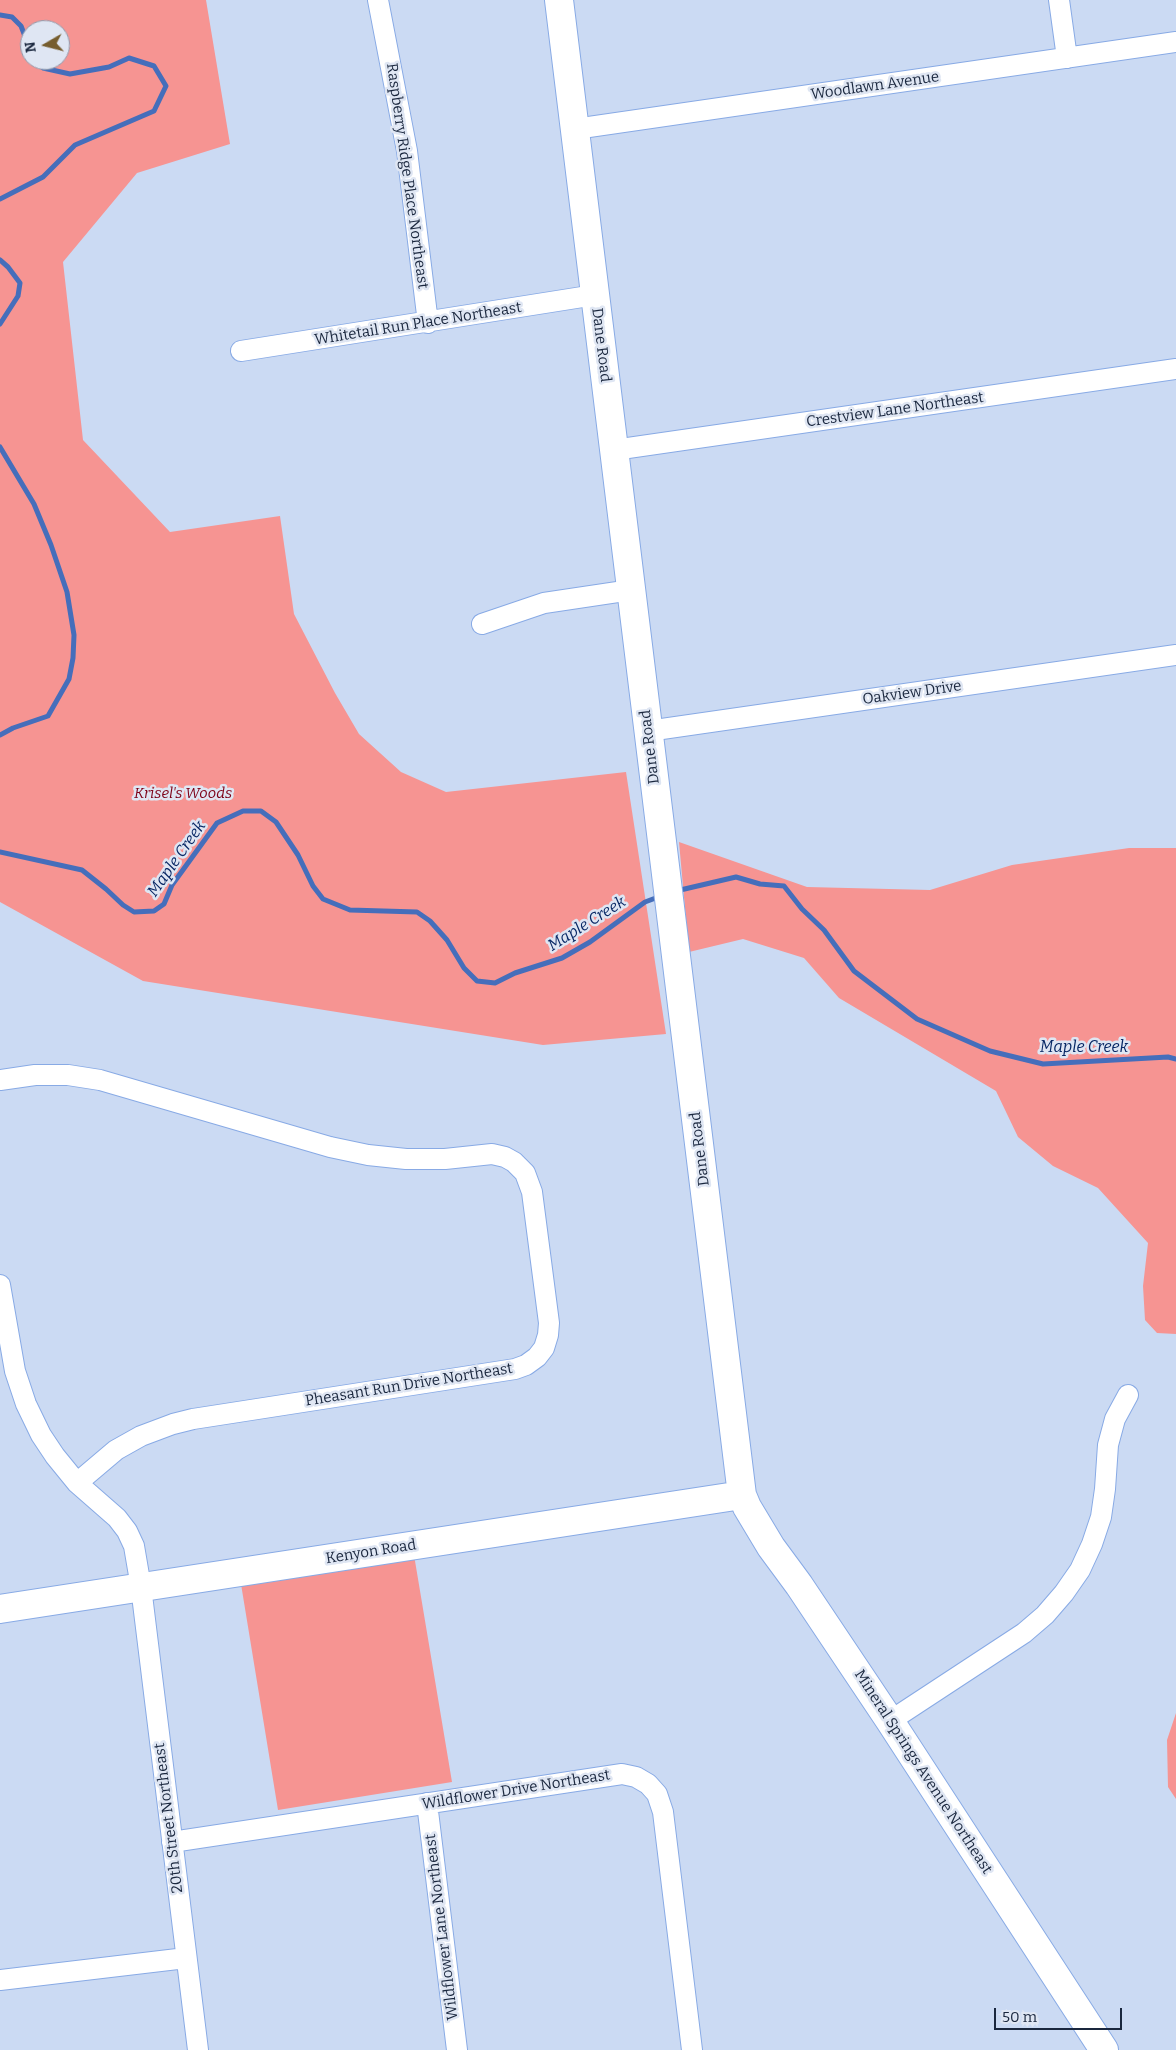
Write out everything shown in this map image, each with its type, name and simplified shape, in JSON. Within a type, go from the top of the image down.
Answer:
[{"type":"street","name":"Raspberry Ridge Place Northeast","points":[[378,0],[406,151],[428,323]]},
{"type":"street","name":"Dane Road","points":[[559,0],[742,1495]]},
{"type":"street","points":[[1059,0],[1067,58]]},
{"type":"street","name":"Woodlawn Avenue","points":[[574,129],[1176,42]]},
{"type":"street","name":"Whitetail Run Place Northeast","points":[[241,351],[428,323],[595,295]]},
{"type":"street","name":"Crestview Lane Northeast","points":[[614,450],[1176,369]]},
{"type":"street","points":[[482,624],[544,603],[631,590]]},
{"type":"street","name":"Oakview Drive","points":[[648,731],[1176,655]]},
{"type":"street","name":"Pheasant Run Drive Northeast","points":[[0,1080],[35,1075],[68,1075],[100,1080],[330,1147],[368,1155],[406,1159],[445,1159],[492,1154],[505,1157],[514,1162],[525,1173],[532,1192],[549,1323],[544,1348],[537,1357],[526,1365],[515,1369],[193,1419],[173,1424],[141,1436],[116,1450],[77,1483]]},
{"type":"street","name":"20th Street Northeast","points":[[0,1285],[15,1371],[26,1404],[41,1435],[77,1483],[117,1518],[127,1531],[134,1546],[141,1587],[198,2050]]},
{"type":"street","points":[[890,1721],[1024,1634],[1064,1594],[1080,1570],[1092,1544],[1100,1517],[1105,1489],[1108,1445],[1115,1419],[1128,1395]]},
{"type":"street","name":"Kenyon Road","points":[[0,1609],[742,1495]]},
{"type":"street","name":"Mineral Springs Avenue Northeast","points":[[742,1495],[747,1507],[772,1547],[890,1721],[1104,2050]]},
{"type":"street","name":"Wildflower Drive Northeast","points":[[172,1842],[622,1774],[636,1777],[648,1784],[656,1794],[663,1812],[692,2050]]},
{"type":"street","name":"Wildflower Lane Northeast","points":[[426,1803],[457,2050]]},
{"type":"street","points":[[0,1980],[186,1958]]},
{"type":"green space","name":"Krisel's Woods","points":[[0,0],[206,0],[230,144],[137,173],[63,262],[83,440],[170,532],[280,516],[294,614],[335,693],[359,734],[401,772],[446,792],[626,772],[666,1034],[543,1045],[143,981],[0,902]]},
{"type":"green space","points":[[679,842],[807,887],[930,890],[1012,865],[1129,848],[1176,848],[1176,1334],[1157,1333],[1145,1320],[1143,1286],[1148,1243],[1098,1188],[1053,1166],[1018,1137],[996,1091],[839,998],[804,958],[743,939],[689,952]]},
{"type":"green space","points":[[414,1555],[452,1782],[278,1810],[241,1584]]},
{"type":"green space","points":[[1176,1713],[1176,1799],[1168,1787],[1167,1740]]},
{"type":"waterway","name":"Maple Creek","points":[[0,15],[12,17],[20,25]]},
{"type":"waterway","name":"Maple Creek","points":[[0,199],[43,177],[75,145],[154,111],[166,86],[154,66],[129,58],[109,67],[70,74],[52,70]]},
{"type":"waterway","name":"Maple Creek","points":[[0,260],[20,283],[18,296],[0,324]]},
{"type":"waterway","name":"Maple Creek","points":[[0,447],[34,504],[51,545],[67,592],[74,635],[73,658],[69,679],[48,716],[13,728],[0,735]]},
{"type":"waterway","name":"Maple Creek","points":[[0,852],[82,870],[134,912],[154,911],[164,904],[172,885],[217,823],[243,811],[261,811],[276,822],[298,855],[313,886],[323,899],[350,910],[417,912],[430,921],[447,940],[464,968],[477,981],[495,983],[515,973],[562,958],[590,942],[645,902],[661,896]]},
{"type":"waterway","name":"Maple Creek","points":[[676,891],[736,877],[760,884],[784,886],[802,909],[824,930],[854,971],[917,1019],[990,1051],[1043,1064],[1168,1057],[1176,1059]]}]
